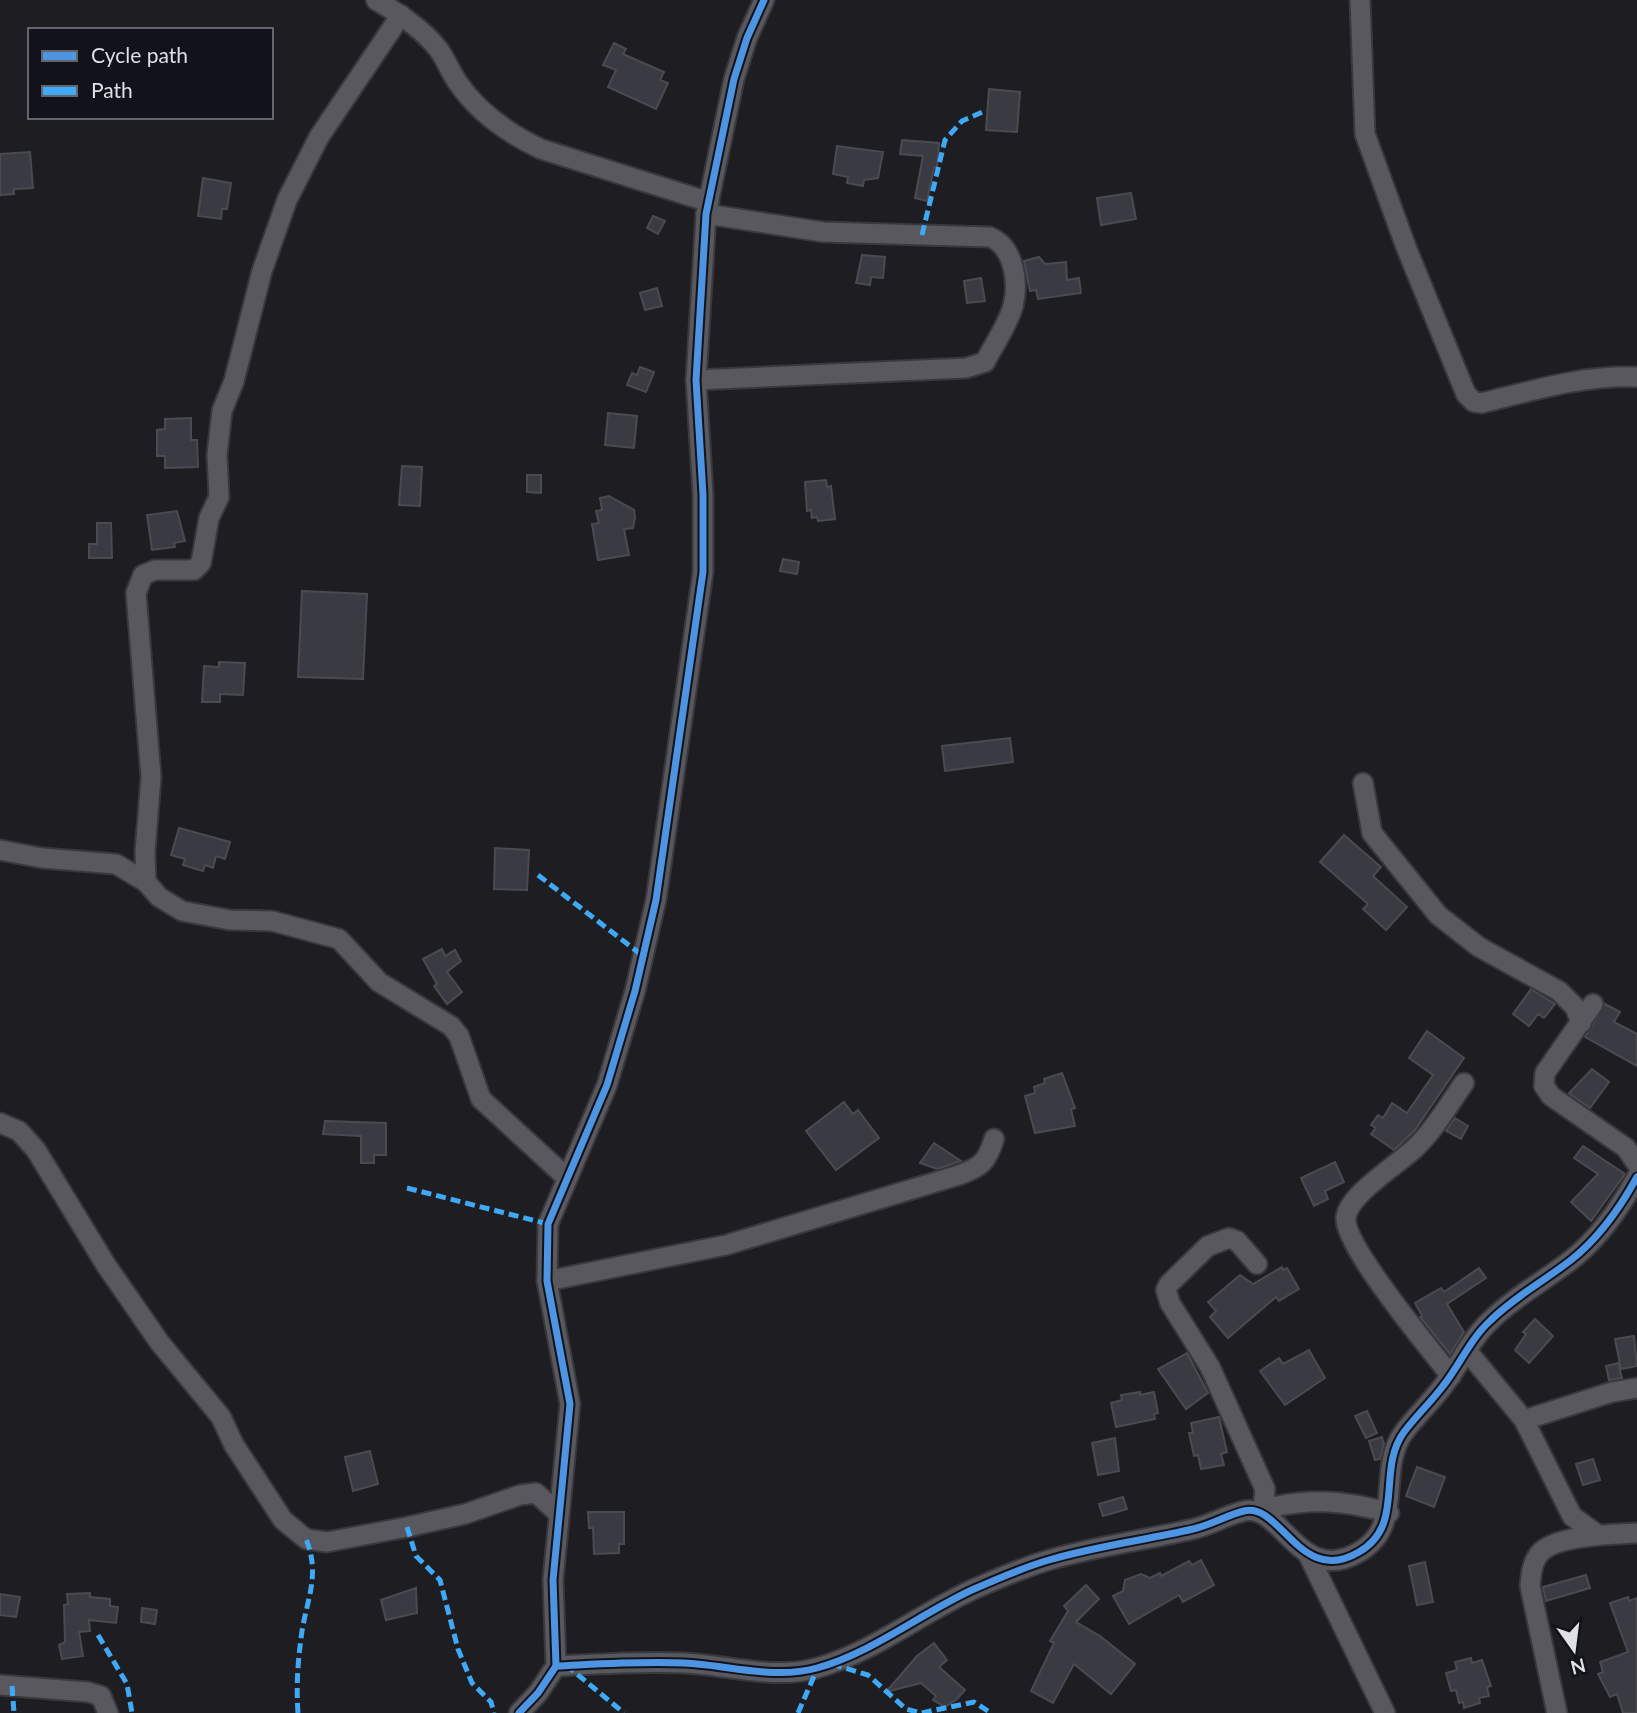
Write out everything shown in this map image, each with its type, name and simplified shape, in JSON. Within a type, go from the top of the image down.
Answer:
[{"type":"street","points":[[376,0],[401,15],[438,50],[459,84],[483,110],[517,137],[541,149],[708,208],[823,232],[990,237],[1009,252],[1015,281],[1013,306],[985,362],[966,368],[696,380]]},
{"type":"street","points":[[519,1713],[538,1693],[556,1665],[552,1580],[570,1404],[548,1281],[548,1224],[607,1085],[635,991],[656,900],[703,572],[703,495],[696,380],[708,208],[734,79],[747,38],[764,0]]},
{"type":"street","points":[[1360,0],[1365,134],[1406,247],[1466,394],[1474,402],[1482,403],[1564,381],[1602,376],[1637,377]]},
{"type":"street","points":[[146,882],[145,852],[151,777],[136,593],[143,575],[155,570],[194,570],[201,564],[209,518],[219,497],[217,455],[222,411],[234,381],[262,271],[287,200],[319,136],[401,15]]},
{"type":"street","points":[[1363,783],[1372,833],[1438,915],[1479,947],[1559,991],[1575,1007],[1581,1023]]},
{"type":"street","points":[[0,849],[42,858],[116,864],[146,882],[159,897],[182,911],[230,920],[272,921],[339,939],[379,982],[451,1027],[459,1036],[481,1099],[567,1178]]},
{"type":"street","points":[[1593,1004],[1545,1073],[1544,1086],[1551,1096],[1626,1148],[1637,1164]]},
{"type":"street","points":[[1451,1376],[1376,1277],[1346,1231],[1346,1216],[1354,1200],[1418,1145],[1464,1083]]},
{"type":"street","points":[[0,1123],[19,1131],[36,1150],[137,1309],[221,1418],[234,1445],[283,1520],[306,1539],[327,1542],[407,1527],[465,1514],[520,1495],[536,1493],[559,1514]]},
{"type":"street","points":[[548,1281],[726,1245],[821,1214],[959,1175],[979,1167],[987,1160],[994,1139]]},
{"type":"street","points":[[1261,1509],[1294,1545],[1308,1554],[1328,1559],[1356,1555],[1376,1540],[1389,1513],[1391,1460],[1401,1436],[1451,1376],[1487,1323],[1522,1293],[1573,1259],[1608,1222],[1637,1177]]},
{"type":"street","points":[[1258,1264],[1237,1241],[1229,1238],[1208,1246],[1166,1290],[1170,1303],[1210,1367],[1265,1489],[1261,1509]]},
{"type":"street","points":[[1468,1352],[1524,1420],[1572,1516],[1598,1535]]},
{"type":"street","points":[[1524,1420],[1612,1392],[1637,1388]]},
{"type":"street","points":[[556,1665],[685,1663],[790,1672],[818,1667],[863,1649],[971,1590],[1047,1560],[1197,1528],[1245,1511],[1288,1503],[1348,1501],[1389,1513]]},
{"type":"street","points":[[1557,1713],[1530,1586],[1532,1568],[1540,1552],[1560,1543],[1598,1535],[1637,1533]]},
{"type":"street","points":[[1308,1554],[1385,1713]]},
{"type":"street","points":[[0,1685],[88,1692],[101,1696],[108,1713]]},
{"type":"building","points":[[614,43],[626,49],[623,54],[664,72],[660,80],[668,83],[656,109],[608,87],[616,70],[603,65]]},
{"type":"building","points":[[989,89],[1020,92],[1017,132],[986,130]]},
{"type":"building","points":[[902,140],[939,143],[937,168],[934,167],[927,201],[915,198],[923,156],[900,154]]},
{"type":"building","points":[[837,146],[883,152],[878,178],[864,180],[863,186],[847,183],[848,177],[833,174]]},
{"type":"building","points":[[30,152],[33,188],[14,189],[14,194],[0,195],[0,154]]},
{"type":"building","points":[[203,178],[231,183],[227,209],[222,209],[221,219],[198,216]]},
{"type":"building","points":[[1131,193],[1136,219],[1101,225],[1097,198]]},
{"type":"building","points":[[653,216],[665,221],[658,234],[647,228]]},
{"type":"building","points":[[862,255],[885,257],[883,278],[871,277],[870,285],[856,283]]},
{"type":"building","points":[[1039,257],[1045,264],[1066,262],[1067,280],[1079,278],[1081,293],[1038,299],[1036,290],[1030,291],[1024,261]]},
{"type":"building","points":[[981,278],[985,301],[967,303],[964,281]]},
{"type":"building","points":[[657,288],[662,306],[645,310],[640,293]]},
{"type":"building","points":[[640,367],[654,372],[646,392],[627,385],[632,373],[637,375]]},
{"type":"building","points":[[608,413],[637,416],[634,448],[605,445]]},
{"type":"building","points":[[191,418],[191,440],[197,440],[198,467],[165,468],[165,456],[157,456],[157,430],[165,429],[165,419]]},
{"type":"building","points":[[402,466],[422,467],[420,506],[399,505]]},
{"type":"building","points":[[527,475],[541,475],[541,493],[527,492]]},
{"type":"building","points":[[826,480],[827,487],[831,486],[835,519],[818,521],[817,517],[812,518],[811,510],[807,511],[805,482]]},
{"type":"building","points":[[609,496],[634,510],[633,528],[624,529],[629,555],[598,560],[592,524],[599,523],[596,511],[602,510],[600,498]]},
{"type":"building","points":[[177,511],[185,541],[174,543],[175,547],[152,550],[147,515]]},
{"type":"building","points":[[97,523],[111,523],[112,558],[89,558],[89,544],[97,544]]},
{"type":"building","points":[[783,559],[799,562],[797,574],[780,571]]},
{"type":"building","points":[[302,591],[367,594],[363,679],[298,677]]},
{"type":"building","points":[[219,662],[245,663],[243,695],[220,694],[220,702],[202,702],[204,666],[219,667]]},
{"type":"building","points":[[1010,738],[1013,762],[945,771],[942,746]]},
{"type":"building","points":[[179,828],[230,842],[225,859],[216,856],[213,868],[205,865],[203,871],[183,865],[185,859],[171,855]]},
{"type":"building","points":[[1344,835],[1381,867],[1373,876],[1407,907],[1386,930],[1363,909],[1368,904],[1320,862]]},
{"type":"building","points":[[495,848],[529,850],[527,890],[494,889]]},
{"type":"building","points":[[442,949],[445,956],[455,950],[461,961],[447,972],[462,992],[447,1004],[434,986],[437,984],[423,959]]},
{"type":"building","points":[[1531,989],[1555,1004],[1544,1018],[1538,1014],[1529,1026],[1513,1014]]},
{"type":"building","points":[[1605,1004],[1620,1012],[1614,1022],[1637,1034],[1637,1066],[1585,1037]]},
{"type":"building","points":[[1427,1031],[1464,1058],[1415,1130],[1394,1150],[1371,1134],[1376,1128],[1371,1125],[1378,1115],[1383,1118],[1392,1103],[1407,1113],[1433,1075],[1409,1058]]},
{"type":"building","points":[[1592,1069],[1609,1082],[1590,1108],[1569,1093]]},
{"type":"building","points":[[1062,1073],[1075,1108],[1071,1109],[1075,1126],[1035,1133],[1025,1096],[1035,1093],[1034,1087],[1045,1083],[1044,1079]]},
{"type":"building","points":[[844,1102],[853,1114],[858,1110],[879,1138],[836,1170],[806,1131]]},
{"type":"building","points":[[1455,1118],[1468,1126],[1461,1139],[1446,1131]]},
{"type":"building","points":[[325,1121],[386,1123],[386,1155],[374,1155],[374,1163],[361,1163],[361,1136],[323,1134]]},
{"type":"building","points":[[934,1143],[961,1161],[937,1169],[920,1163]]},
{"type":"building","points":[[1583,1146],[1625,1174],[1591,1221],[1571,1202],[1598,1174],[1574,1158]]},
{"type":"building","points":[[1335,1162],[1344,1182],[1325,1191],[1328,1199],[1314,1206],[1301,1178]]},
{"type":"building","points":[[1282,1267],[1283,1270],[1287,1268],[1299,1289],[1279,1301],[1276,1297],[1228,1338],[1210,1317],[1216,1311],[1208,1302],[1240,1275],[1253,1284]]},
{"type":"building","points":[[1479,1268],[1486,1278],[1447,1304],[1464,1332],[1450,1354],[1420,1317],[1422,1316],[1415,1303],[1441,1288],[1444,1292]]},
{"type":"building","points":[[1535,1319],[1553,1336],[1529,1363],[1515,1350],[1526,1334],[1523,1332]]},
{"type":"building","points":[[1634,1336],[1637,1366],[1621,1369],[1615,1339]]},
{"type":"building","points":[[1309,1350],[1325,1378],[1285,1405],[1260,1371],[1279,1358],[1283,1364]]},
{"type":"building","points":[[1187,1353],[1208,1393],[1186,1409],[1158,1369]]},
{"type":"building","points":[[1618,1363],[1622,1378],[1609,1380],[1606,1366]]},
{"type":"building","points":[[1140,1392],[1140,1395],[1154,1392],[1158,1413],[1154,1414],[1155,1419],[1116,1427],[1111,1403],[1122,1400],[1121,1395]]},
{"type":"building","points":[[1367,1411],[1377,1433],[1366,1438],[1355,1416]]},
{"type":"building","points":[[1219,1417],[1227,1452],[1221,1454],[1224,1465],[1201,1469],[1198,1455],[1194,1456],[1189,1433],[1193,1433],[1191,1423]]},
{"type":"building","points":[[1382,1437],[1384,1444],[1380,1459],[1375,1460],[1369,1441]]},
{"type":"building","points":[[1115,1438],[1119,1471],[1098,1475],[1092,1443]]},
{"type":"building","points":[[370,1451],[378,1484],[353,1491],[345,1457]]},
{"type":"building","points":[[1593,1459],[1600,1480],[1583,1485],[1576,1464]]},
{"type":"building","points":[[1417,1467],[1445,1477],[1434,1507],[1406,1496]]},
{"type":"building","points":[[1123,1497],[1127,1509],[1103,1516],[1099,1504]]},
{"type":"building","points":[[588,1512],[624,1512],[624,1544],[619,1544],[619,1553],[594,1554],[593,1528],[589,1528]]},
{"type":"building","points":[[1201,1560],[1214,1585],[1183,1602],[1179,1595],[1129,1624],[1113,1596],[1123,1591],[1125,1580],[1141,1574],[1150,1578],[1160,1573],[1161,1576],[1189,1561],[1192,1565]]},
{"type":"building","points":[[1425,1562],[1433,1602],[1417,1605],[1409,1566]]},
{"type":"building","points":[[1586,1575],[1590,1588],[1546,1601],[1543,1587]]},
{"type":"building","points":[[1086,1585],[1099,1599],[1076,1622],[1100,1636],[1135,1664],[1111,1694],[1074,1664],[1053,1703],[1031,1691],[1054,1643],[1050,1641],[1068,1611],[1064,1606]]},
{"type":"building","points":[[416,1588],[417,1613],[386,1620],[381,1600]]},
{"type":"building","points":[[90,1593],[90,1597],[110,1599],[110,1606],[118,1607],[116,1623],[89,1620],[90,1631],[79,1632],[83,1656],[62,1659],[59,1645],[65,1642],[64,1605],[68,1604],[67,1594]]},
{"type":"building","points":[[0,1594],[20,1597],[16,1617],[0,1615]]},
{"type":"building","points":[[1628,1597],[1629,1601],[1637,1598],[1637,1713],[1623,1713],[1617,1694],[1610,1697],[1598,1674],[1603,1672],[1600,1662],[1628,1652],[1610,1603]]},
{"type":"building","points":[[142,1608],[157,1610],[155,1624],[141,1622]]},
{"type":"building","points":[[934,1643],[947,1660],[939,1667],[965,1690],[957,1699],[945,1707],[933,1700],[936,1696],[921,1683],[886,1692],[917,1656]]},
{"type":"building","points":[[1471,1658],[1472,1663],[1482,1660],[1491,1686],[1487,1687],[1489,1696],[1479,1698],[1480,1703],[1464,1708],[1463,1702],[1459,1703],[1456,1690],[1451,1691],[1446,1673],[1457,1670],[1455,1662]]},
{"type":"marked path","points":[[922,235],[945,140],[962,121],[985,111]]},
{"type":"marked path","points":[[538,875],[643,956]]},
{"type":"marked path","points":[[407,1188],[548,1224]]},
{"type":"marked path","points":[[407,1527],[416,1556],[440,1580],[458,1649],[472,1683],[491,1702],[494,1713]]},
{"type":"marked path","points":[[298,1713],[299,1652],[312,1574],[306,1539]]},
{"type":"marked path","points":[[98,1635],[127,1684],[132,1713]]},
{"type":"marked path","points":[[832,1664],[868,1675],[906,1709],[921,1713],[974,1702],[991,1713]]},
{"type":"marked path","points":[[566,1665],[624,1713]]},
{"type":"marked path","points":[[798,1713],[818,1667]]},
{"type":"marked path","points":[[12,1686],[14,1713]]},
{"type":"cycle path","points":[[519,1713],[538,1693],[556,1666],[553,1580],[570,1404],[547,1281],[548,1224],[607,1085],[635,991],[656,900],[703,572],[703,495],[696,380],[706,214],[734,79],[747,38],[764,0]]},
{"type":"cycle path","points":[[556,1666],[668,1662],[784,1673],[817,1668],[858,1652],[954,1599],[1020,1570],[1085,1551],[1193,1529],[1244,1511],[1257,1512],[1269,1519],[1306,1552],[1321,1559],[1339,1560],[1359,1552],[1373,1541],[1382,1527],[1387,1512],[1392,1463],[1404,1432],[1443,1386],[1483,1328],[1509,1304],[1571,1260],[1591,1242],[1616,1211],[1637,1177]]}]
